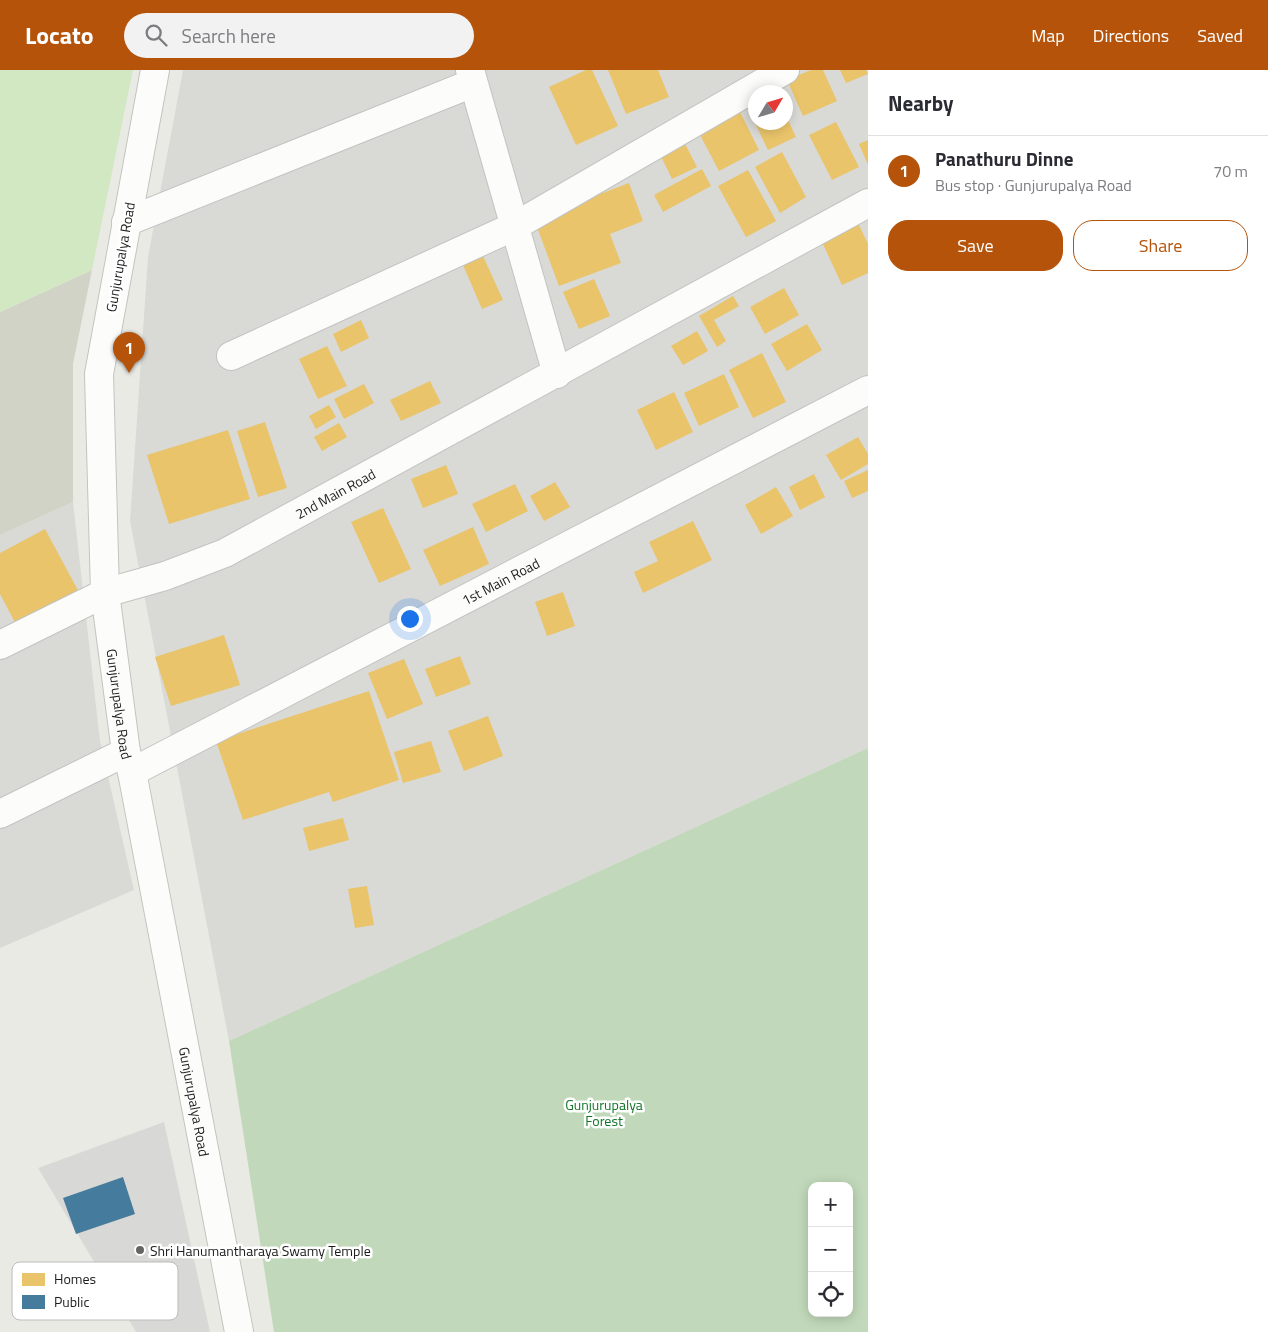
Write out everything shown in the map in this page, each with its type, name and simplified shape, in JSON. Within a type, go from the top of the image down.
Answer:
[{"type":"street","name":"Gunjurupalya Road","points":[[155,70],[99,374],[105,593],[129,762],[239,1332]]},
{"type":"street","points":[[231,356],[515,226],[785,70]]},
{"type":"street","points":[[126,222],[472,76],[557,374]]},
{"type":"street","name":"2nd Main Road","points":[[0,645],[105,593],[165,576],[225,554],[868,203]]},
{"type":"street","name":"1st Main Road","points":[[0,814],[129,762],[868,390]]},
{"type":"shaded area","points":[[183,70],[868,70],[868,748],[229,1041],[130,521],[148,257]]},
{"type":"shaded area","points":[[92,270],[73,364],[73,502],[0,535],[0,312]]},
{"type":"shaded area","points":[[73,502],[100,741],[134,890],[0,948],[0,535]]},
{"type":"shaded area","name":"Shri Hanumantharaya Swamy Temple","points":[[164,1122],[210,1332],[136,1332],[129,1320],[178,1320],[178,1262],[94,1262],[38,1168]]},
{"type":"green space","points":[[0,70],[133,70],[92,270],[0,312]]},
{"type":"green space","name":"Gunjurupalya Forest","points":[[868,748],[868,1332],[274,1332],[229,1041]]},
{"type":"building: Homes","points":[[586,70],[592,70],[618,126],[576,145],[549,87]]},
{"type":"building: Homes","points":[[608,70],[658,70],[669,97],[626,114]]},
{"type":"building: Homes","points":[[811,70],[823,70],[837,101],[803,116],[793,94],[793,85],[789,85],[787,80]]},
{"type":"building: Homes","points":[[840,70],[866,70],[868,74],[846,83]]},
{"type":"building: Homes","points":[[748,96],[748,108],[743,98]]},
{"type":"building: Homes","points":[[740,112],[759,150],[719,171],[699,133]]},
{"type":"building: Homes","points":[[836,122],[859,167],[832,180],[809,135]]},
{"type":"building: Homes","points":[[758,130],[793,130],[796,137],[768,150]]},
{"type":"building: Homes","points":[[680,134],[697,167],[672,179],[656,146]]},
{"type":"building: Homes","points":[[868,140],[868,165],[859,144]]},
{"type":"building: Homes","points":[[782,152],[806,197],[780,213],[755,167]]},
{"type":"building: Homes","points":[[702,169],[711,186],[663,212],[654,195]]},
{"type":"building: Homes","points":[[748,170],[776,221],[746,237],[718,186]]},
{"type":"building: Homes","points":[[629,183],[643,221],[610,234],[621,263],[559,286],[534,219]]},
{"type":"building: Homes","points":[[859,225],[868,244],[868,273],[842,285],[822,242]]},
{"type":"building: Homes","points":[[483,256],[503,300],[482,309],[463,265]]},
{"type":"building: Homes","points":[[594,279],[610,316],[579,329],[563,292]]},
{"type":"building: Homes","points":[[784,288],[799,315],[765,334],[750,307]]},
{"type":"building: Homes","points":[[733,296],[739,306],[714,320],[726,341],[717,347],[699,316]]},
{"type":"building: Homes","points":[[361,320],[369,338],[341,352],[333,334]]},
{"type":"building: Homes","points":[[807,324],[822,350],[787,371],[771,344]]},
{"type":"building: Homes","points":[[697,331],[708,351],[683,365],[671,346]]},
{"type":"building: Homes","points":[[327,346],[347,386],[318,399],[299,359]]},
{"type":"building: Homes","points":[[762,353],[786,402],[753,418],[729,370]]},
{"type":"building: Homes","points":[[724,374],[739,407],[699,426],[684,393]]},
{"type":"building: Homes","points":[[430,381],[441,403],[401,421],[390,400]]},
{"type":"building: Homes","points":[[364,384],[374,403],[344,419],[334,399]]},
{"type":"building: Homes","points":[[674,392],[693,432],[656,450],[637,410]]},
{"type":"building: Homes","points":[[329,405],[336,417],[316,429],[309,416]]},
{"type":"building: Homes","points":[[265,422],[287,488],[258,497],[237,431]]},
{"type":"building: Homes","points":[[339,423],[347,437],[322,451],[314,437]]},
{"type":"building: Homes","points":[[228,430],[250,499],[169,524],[147,455]]},
{"type":"building: Homes","points":[[858,437],[868,454],[868,464],[841,480],[826,455]]},
{"type":"building: Homes","points":[[446,465],[458,494],[423,508],[411,479]]},
{"type":"building: Homes","points":[[868,470],[868,491],[852,498],[844,481]]},
{"type":"building: Homes","points":[[814,474],[825,497],[800,510],[789,487]]},
{"type":"building: Homes","points":[[555,482],[570,507],[544,521],[530,496]]},
{"type":"building: Homes","points":[[515,484],[528,511],[486,532],[472,504]]},
{"type":"building: Homes","points":[[776,487],[793,516],[761,534],[745,505]]},
{"type":"building: Homes","points":[[383,508],[411,569],[379,583],[351,522]]},
{"type":"building: Homes","points":[[693,521],[712,560],[643,593],[634,572],[658,561],[649,542]]},
{"type":"building: Homes","points":[[473,527],[489,564],[440,586],[423,550]]},
{"type":"building: Homes","points":[[45,529],[80,594],[18,628],[0,594],[0,553]]},
{"type":"building: Homes","points":[[563,592],[575,626],[547,636],[535,602]]},
{"type":"building: Homes","points":[[224,635],[240,685],[171,706],[155,657]]},
{"type":"building: Homes","points":[[460,656],[471,684],[436,697],[425,669]]},
{"type":"building: Homes","points":[[404,659],[423,704],[387,719],[368,673]]},
{"type":"building: Homes","points":[[369,691],[399,780],[333,802],[329,792],[243,820],[216,741]]},
{"type":"building: Homes","points":[[488,716],[503,756],[464,771],[448,731]]},
{"type":"building: Homes","points":[[431,741],[441,772],[403,783],[394,752]]},
{"type":"building: Homes","points":[[343,818],[349,840],[309,851],[303,828]]},
{"type":"building: Homes","points":[[367,886],[374,925],[355,928],[348,889]]},
{"type":"building: Public","points":[[123,1177],[135,1214],[76,1234],[63,1198]]},
{"type":"place","name":"Panathuru Dinne","points":[[129,373]]},
{"type":"place","name":"Shri Hanumantharaya Swamy Temple","points":[[140,1250]]}]
